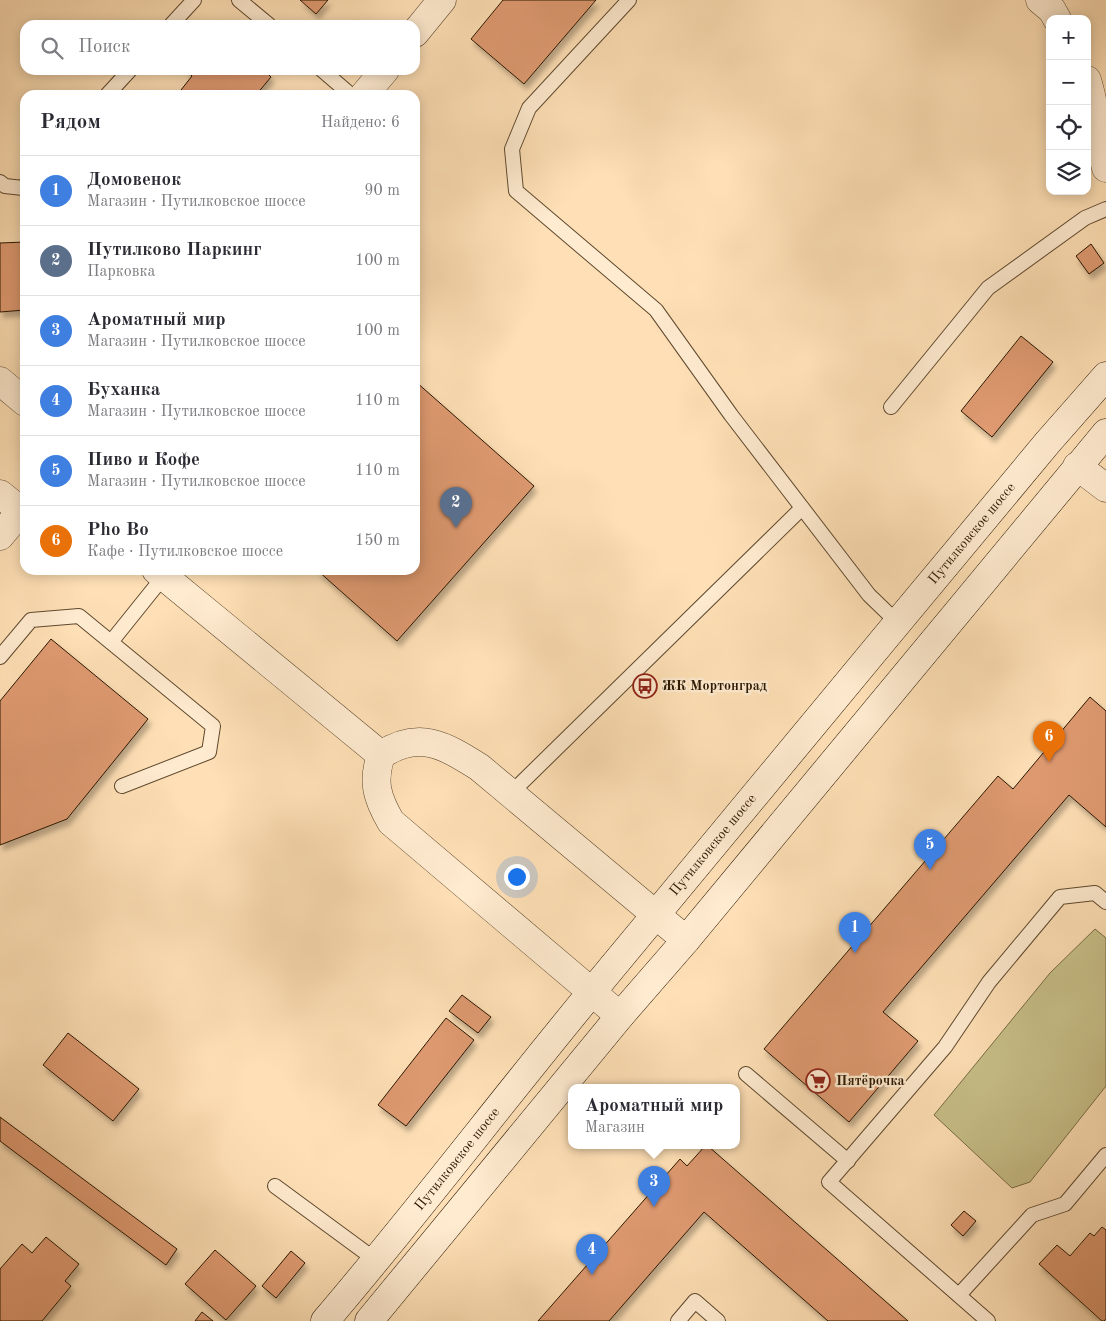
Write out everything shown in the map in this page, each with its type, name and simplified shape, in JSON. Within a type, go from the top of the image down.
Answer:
[{"type":"main road","points":[[420,27],[442,0]]},
{"type":"main road","points":[[1040,0],[1052,10],[1055,15]]},
{"type":"main road","points":[[368,90],[381,75]]},
{"type":"main road","points":[[1091,93],[1106,168]]},
{"type":"main road","name":"Путилковское шоссе","points":[[325,1321],[377,1260],[655,914],[1048,442],[1106,376]]},
{"type":"main road","points":[[0,381],[20,398]]},
{"type":"main road","points":[[370,1321],[620,1016],[686,940],[1106,433]]},
{"type":"main road","points":[[1077,466],[1106,488]]},
{"type":"main road","points":[[0,494],[20,507]]},
{"type":"main road","points":[[0,536],[20,513]]},
{"type":"main road","points":[[162,575],[381,755]]},
{"type":"main road","points":[[620,1016],[391,822],[381,806],[376,785],[376,770],[381,755],[394,746],[409,741],[431,743],[452,750],[479,766],[686,940]]},
{"type":"lane","points":[[176,20],[194,0]]},
{"type":"lane","points":[[239,0],[263,20]]},
{"type":"lane","points":[[629,0],[529,108],[512,149],[516,191],[656,310],[732,415],[869,595],[898,623]]},
{"type":"lane","points":[[112,90],[125,75]]},
{"type":"lane","points":[[328,75],[345,90]]},
{"type":"lane","points":[[0,182],[6,186],[20,188]]},
{"type":"lane","points":[[891,407],[988,288],[1085,218],[1106,209]]},
{"type":"lane","points":[[511,793],[802,508]]},
{"type":"lane","points":[[111,642],[159,575]]},
{"type":"lane","points":[[0,657],[31,620],[79,616],[213,726],[209,752],[122,786]]},
{"type":"lane","points":[[988,1321],[829,1182],[945,1047],[989,982],[1060,897],[1095,893],[1106,902]]},
{"type":"lane","points":[[746,1074],[848,1161]]},
{"type":"lane","points":[[959,1295],[1032,1215],[1065,1204],[1106,1155]]},
{"type":"lane","points":[[275,1186],[377,1260]]},
{"type":"lane","points":[[678,1321],[695,1301],[718,1321]]},
{"type":"shaded area","points":[[1095,929],[1106,938],[1106,1086],[1030,1182],[1012,1188],[934,1115],[1050,973]]},
{"type":"building","points":[[300,0],[328,0],[316,14]]},
{"type":"building","points":[[503,0],[596,0],[524,84],[471,39]]},
{"type":"building","points":[[191,75],[269,75],[271,77],[260,90],[181,90],[192,76]]},
{"type":"building","points":[[20,242],[20,310],[0,312],[0,243]]},
{"type":"building","points":[[1091,244],[1104,263],[1089,274],[1076,256]]},
{"type":"building","points":[[1021,336],[1053,362],[992,437],[961,411]]},
{"type":"building","points":[[420,385],[534,486],[397,641],[323,575],[420,575]]},
{"type":"building","points":[[51,639],[148,719],[67,819],[0,845],[0,701]]},
{"type":"building","points":[[1090,697],[1106,711],[1106,827],[1069,795],[883,1012],[918,1041],[849,1122],[764,1049],[998,776],[1013,789]]},
{"type":"building","points":[[462,995],[491,1017],[478,1033],[449,1011]]},
{"type":"building","points":[[446,1018],[474,1040],[406,1126],[378,1105]]},
{"type":"building","points":[[68,1033],[139,1089],[113,1121],[43,1065]]},
{"type":"building","points":[[0,1117],[177,1249],[166,1265],[0,1141]]},
{"type":"building","points":[[702,1149],[711,1149],[908,1321],[828,1321],[704,1212],[609,1321],[538,1321],[680,1159],[687,1166]]},
{"type":"building","points":[[964,1211],[976,1221],[963,1236],[951,1225]]},
{"type":"building","points":[[1102,1227],[1106,1230],[1106,1319],[1104,1321],[1039,1264],[1057,1245],[1070,1256],[1090,1233],[1094,1236]]},
{"type":"building","points":[[46,1237],[79,1264],[65,1281],[71,1286],[42,1321],[0,1321],[0,1269],[22,1244],[32,1253]]},
{"type":"building","points":[[215,1250],[256,1286],[226,1320],[185,1284]]},
{"type":"building","points":[[291,1251],[305,1263],[276,1298],[262,1286]]},
{"type":"building","points":[[202,1312],[213,1321],[195,1321]]},
{"type":"place","name":"Путилково Паркинг","points":[[456,528]]},
{"type":"place","name":"ЖК Мортонград","points":[[645,686]]},
{"type":"place","name":"Pho Bo","points":[[1049,762]]},
{"type":"place","name":"Пиво и Кофе","points":[[930,870]]},
{"type":"place","name":"Домовенок","points":[[855,953]]},
{"type":"place","name":"Пятёрочка","points":[[818,1081]]},
{"type":"place","name":"Ароматный мир","points":[[654,1207]]},
{"type":"place","name":"Буханка","points":[[592,1275]]}]
